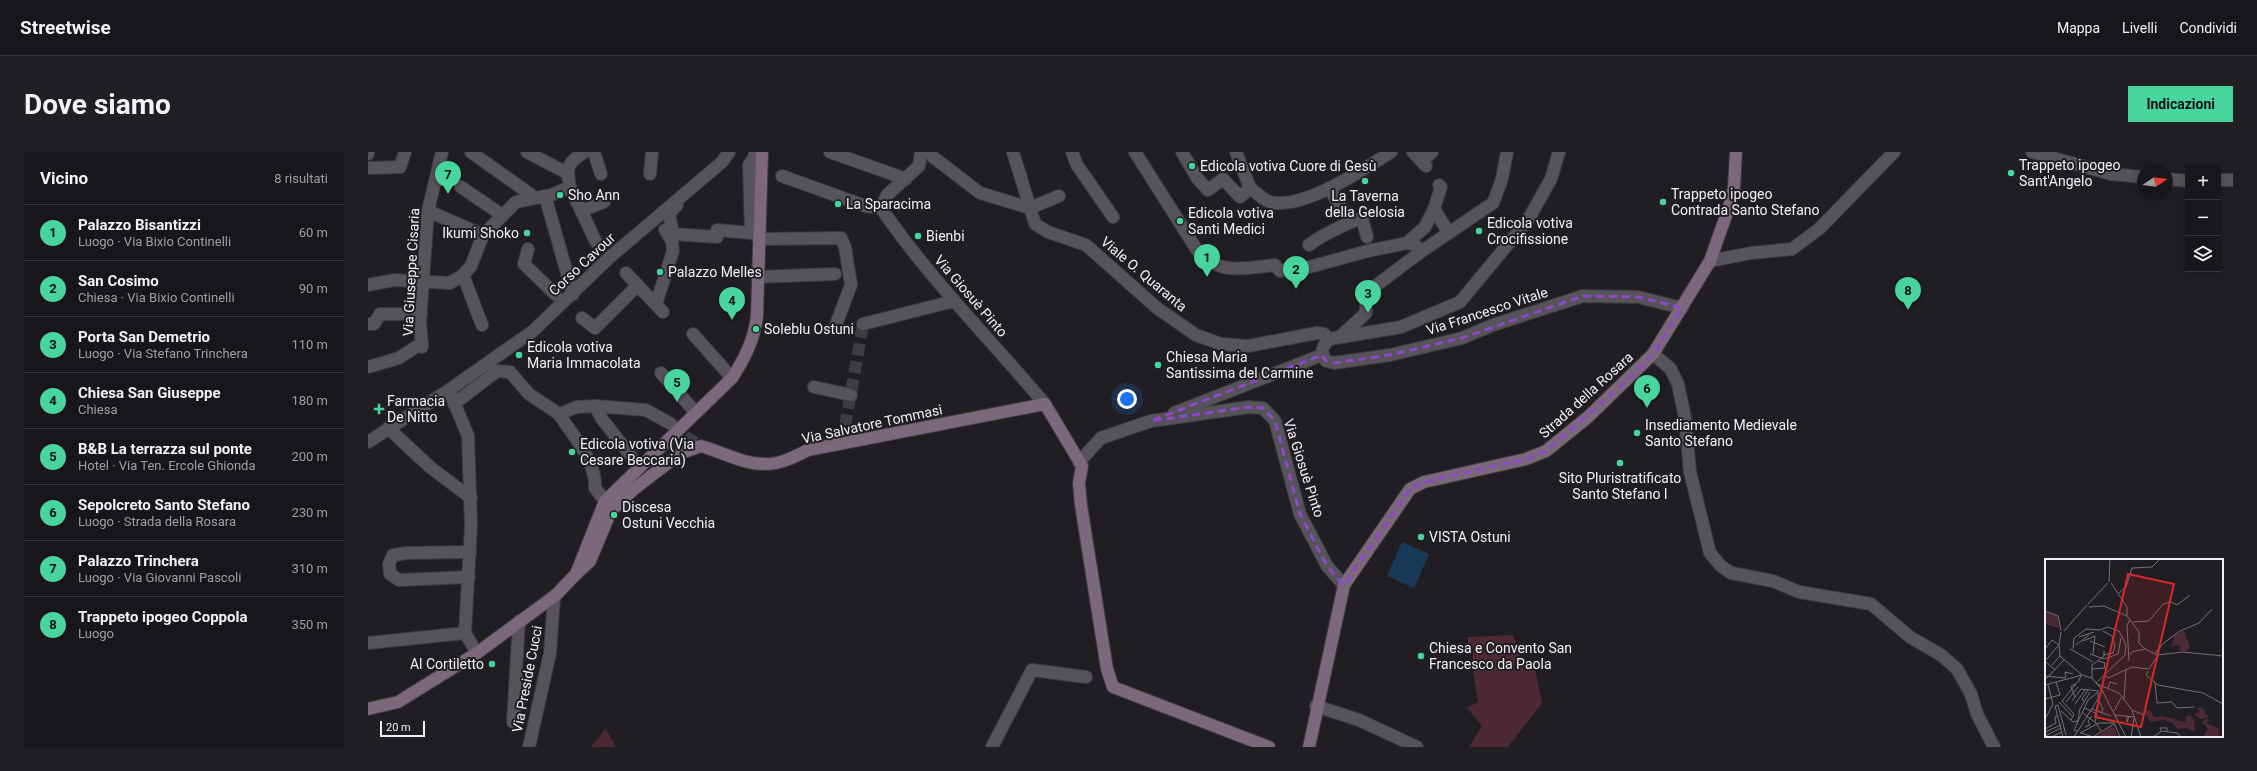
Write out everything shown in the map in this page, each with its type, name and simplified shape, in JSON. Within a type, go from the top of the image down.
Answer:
[{"type":"street","points":[[368,168],[400,166],[405,152]]},
{"type":"street","name":"Via Giuseppe Cisaria","points":[[368,368],[399,358],[422,345],[421,314],[428,211],[442,152]]},
{"type":"street","points":[[470,152],[540,197],[573,294]]},
{"type":"street","points":[[527,152],[567,172]]},
{"type":"street","points":[[584,152],[570,162],[567,172],[570,187],[596,242]]},
{"type":"street","points":[[594,152],[602,174]]},
{"type":"street","points":[[650,174],[652,152]]},
{"type":"street","name":"Corso Cavour","points":[[368,440],[449,390],[534,331],[610,257],[722,162],[729,152]]},
{"type":"street","points":[[738,152],[738,155],[671,210],[670,220],[673,234],[717,237],[717,230],[751,233],[749,165],[755,156],[755,152]]},
{"type":"street","points":[[576,574],[605,501],[732,378],[747,356],[755,332],[757,316],[758,239],[762,152]]},
{"type":"street","points":[[830,152],[906,180]]},
{"type":"street","points":[[782,176],[865,206],[881,208],[887,195],[906,180],[919,166],[921,152]]},
{"type":"street","points":[[929,152],[932,157],[980,193],[1030,208],[1059,196]]},
{"type":"street","points":[[1013,152],[1030,208]]},
{"type":"street","points":[[1072,152],[1077,165],[1113,217]]},
{"type":"street","points":[[1135,152],[1197,250],[1206,260],[1214,265],[1229,269],[1275,265],[1280,272],[1302,269],[1368,251],[1407,243],[1415,245],[1422,251]]},
{"type":"street","points":[[1182,152],[1197,178],[1208,190],[1223,179],[1240,197],[1250,188]]},
{"type":"street","points":[[1236,152],[1250,188],[1268,202],[1280,203],[1304,200],[1329,188],[1391,152]]},
{"type":"street","points":[[1413,152],[1424,164],[1432,152]]},
{"type":"street","points":[[1342,335],[1366,313],[1366,293],[1422,251],[1493,203],[1502,180],[1506,152]]},
{"type":"street","points":[[1151,421],[1322,354],[1323,346],[1329,339],[1342,335],[1401,327],[1460,302],[1528,220],[1552,179],[1559,152]]},
{"type":"street","name":"Strada della Rosara","points":[[1344,584],[1410,489],[1424,482],[1526,459],[1546,451],[1588,417],[1653,354],[1710,261],[1730,207],[1734,188],[1736,152]]},
{"type":"street","points":[[1710,261],[1751,253],[1792,249],[1819,229],[1894,152]]},
{"type":"street","points":[[2032,152],[2111,174],[2137,176]]},
{"type":"street","points":[[2173,180],[2185,181]]},
{"type":"street","points":[[2221,180],[2233,180]]},
{"type":"street","points":[[1407,243],[1424,227],[1434,209],[1441,188],[1439,184]]},
{"type":"street","points":[[368,285],[394,280],[450,283],[463,275],[471,266],[483,235],[516,202],[540,197],[570,187]]},
{"type":"street","points":[[461,188],[502,216]]},
{"type":"street","points":[[1329,188],[1342,209]]},
{"type":"street","points":[[581,211],[604,202]]},
{"type":"street","name":"Via Giosuè Pinto","points":[[881,208],[895,229],[954,300],[1045,404],[1082,466],[1079,482],[1081,506],[1107,669],[1113,687],[1269,747]]},
{"type":"street","name":"Viale O. Quaranta","points":[[1030,208],[1035,224],[1048,232],[1086,245],[1157,308],[1196,335],[1221,344],[1248,346],[1317,333],[1324,334],[1329,339]]},
{"type":"street","points":[[1434,209],[1450,233]]},
{"type":"street","points":[[428,211],[483,235]]},
{"type":"street","points":[[626,273],[660,308],[674,250],[672,241],[657,217]]},
{"type":"street","points":[[1309,244],[1341,228],[1345,223],[1362,218],[1367,238]]},
{"type":"street","points":[[758,239],[841,238],[845,247],[851,285],[835,327]]},
{"type":"street","points":[[528,249],[524,264],[556,295]]},
{"type":"street","points":[[757,277],[835,274]]},
{"type":"street","points":[[463,275],[482,325]]},
{"type":"street","points":[[582,318],[595,328],[638,285]]},
{"type":"street","name":"Via Francesco Vitale","points":[[1322,354],[1326,360],[1334,363],[1390,356],[1462,338],[1493,325],[1583,296],[1638,297],[1682,308]]},
{"type":"street","points":[[863,324],[954,300]]},
{"type":"street","points":[[368,324],[374,324],[380,314],[421,314]]},
{"type":"street","points":[[694,334],[732,378]]},
{"type":"street","points":[[1653,354],[1670,368],[1678,384],[1685,418],[1690,472],[1710,553],[1721,566],[1731,573],[1774,581],[1799,592],[1870,604],[1910,637],[1941,655],[1957,669],[1970,694],[1977,714],[1994,747]]},
{"type":"street","points":[[454,404],[497,371],[510,372],[530,394],[559,414],[591,463],[596,477],[595,488],[605,501]]},
{"type":"street","points":[[661,373],[696,413]]},
{"type":"street","points":[[814,386],[850,395]]},
{"type":"street","points":[[449,390],[468,436],[471,525],[465,633],[477,653]]},
{"type":"street","name":"Via Salvatore Tommasi","points":[[368,709],[398,702],[477,653],[554,597],[590,561],[612,512],[617,506],[634,489],[681,454],[701,446],[752,463],[768,464],[784,461],[808,450],[1045,404]]},
{"type":"street","points":[[559,414],[578,407],[594,406],[646,410],[671,424]]},
{"type":"street","points":[[594,406],[602,419],[631,456]]},
{"type":"street","name":"Via Giosuè Pinto","points":[[1079,462],[1101,438],[1151,421],[1249,407],[1263,408],[1275,421],[1300,514],[1327,566],[1344,584]]},
{"type":"street","points":[[388,428],[430,466],[471,498]]},
{"type":"street","points":[[469,577],[399,580],[390,574],[388,564],[392,555],[407,552],[470,552]]},
{"type":"street","points":[[1308,747],[1344,584]]},
{"type":"street","name":"Via Preside Cucci","points":[[529,747],[545,678],[554,617],[554,597]]},
{"type":"street","points":[[513,722],[520,621]]},
{"type":"street","points":[[368,643],[465,633]]},
{"type":"street","points":[[992,747],[1032,670],[1086,677]]},
{"type":"street","points":[[1316,706],[1358,720],[1417,747]]},
{"type":"highlighted area","points":[[1583,296],[1638,297],[1682,308],[1653,354],[1635,373],[1546,451],[1526,459],[1424,482],[1410,489],[1344,585],[1327,566],[1300,514],[1275,421],[1263,408],[1249,407],[1151,421],[1322,355],[1326,361],[1334,363],[1390,355],[1462,338]]},
{"type":"shaded area","points":[[1513,635],[1525,671],[1535,668],[1542,703],[1508,747],[1469,747],[1482,726],[1467,708],[1478,702],[1473,671],[1473,649],[1468,649],[1468,637]]},
{"type":"shaded area","points":[[606,728],[616,747],[591,747]]},
{"type":"water","points":[[1402,542],[1429,554],[1414,588],[1387,576]]},
{"type":"tunnel","points":[[842,444],[863,324]]},
{"type":"tunnel","points":[[671,425],[681,434],[701,446]]},
{"type":"tunnel","points":[[631,456],[646,480]]},
{"type":"place","name":"Edicola votiva Cuore di Gesù","points":[[1192,166]]},
{"type":"place","name":"Trappeto ipogeo Sant'Angelo","points":[[2011,173]]},
{"type":"place","name":"La Taverna della Gelosia","points":[[1365,181]]},
{"type":"place","name":"Palazzo Trinchera","points":[[448,194]]},
{"type":"place","name":"Sho Ann","points":[[560,195]]},
{"type":"place","name":"Trappeto ipogeo Contrada Santo Stefano","points":[[1663,202]]},
{"type":"place","name":"La Sparacima","points":[[838,204]]},
{"type":"place","name":"Edicola votiva Santi Medici","points":[[1180,221]]},
{"type":"place","name":"Edicola votiva Crocifissione","points":[[1479,231]]},
{"type":"place","name":"Ikumi Shoko","points":[[527,233]]},
{"type":"place","name":"Bienbi","points":[[918,236]]},
{"type":"place","name":"Palazzo Melles","points":[[660,272]]},
{"type":"place","name":"Palazzo Bisantizzi","points":[[1207,277]]},
{"type":"place","name":"San Cosimo","points":[[1296,289]]},
{"type":"place","name":"Trappeto ipogeo Coppola","points":[[1908,310]]},
{"type":"place","name":"Porta San Demetrio","points":[[1368,313]]},
{"type":"place","name":"Chiesa San Giuseppe","points":[[732,320]]},
{"type":"place","name":"Soleblu Ostuni","points":[[756,329]]},
{"type":"place","name":"Edicola votiva Maria Immacolata","points":[[519,355]]},
{"type":"place","name":"Chiesa Maria Santissima del Carmine","points":[[1158,365]]},
{"type":"place","name":"B&B La terrazza sul ponte","points":[[677,402]]},
{"type":"place","name":"Sepolcreto Santo Stefano","points":[[1647,408]]},
{"type":"place","name":"Farmacia De Nitto","points":[[379,409]]},
{"type":"place","name":"Insediamento Medievale Santo Stefano","points":[[1637,433]]},
{"type":"place","name":"Edicola votiva (Via Cesare Beccaria)","points":[[572,452]]},
{"type":"place","name":"Sito Pluristratificato Santo Stefano I","points":[[1620,463]]},
{"type":"place","name":"Discesa Ostuni Vecchia","points":[[614,515]]},
{"type":"place","name":"VISTA Ostuni","points":[[1421,537]]},
{"type":"place","name":"Chiesa e Convento San Francesco da Paola","points":[[1421,656]]},
{"type":"place","name":"Al Cortiletto","points":[[492,664]]}]
